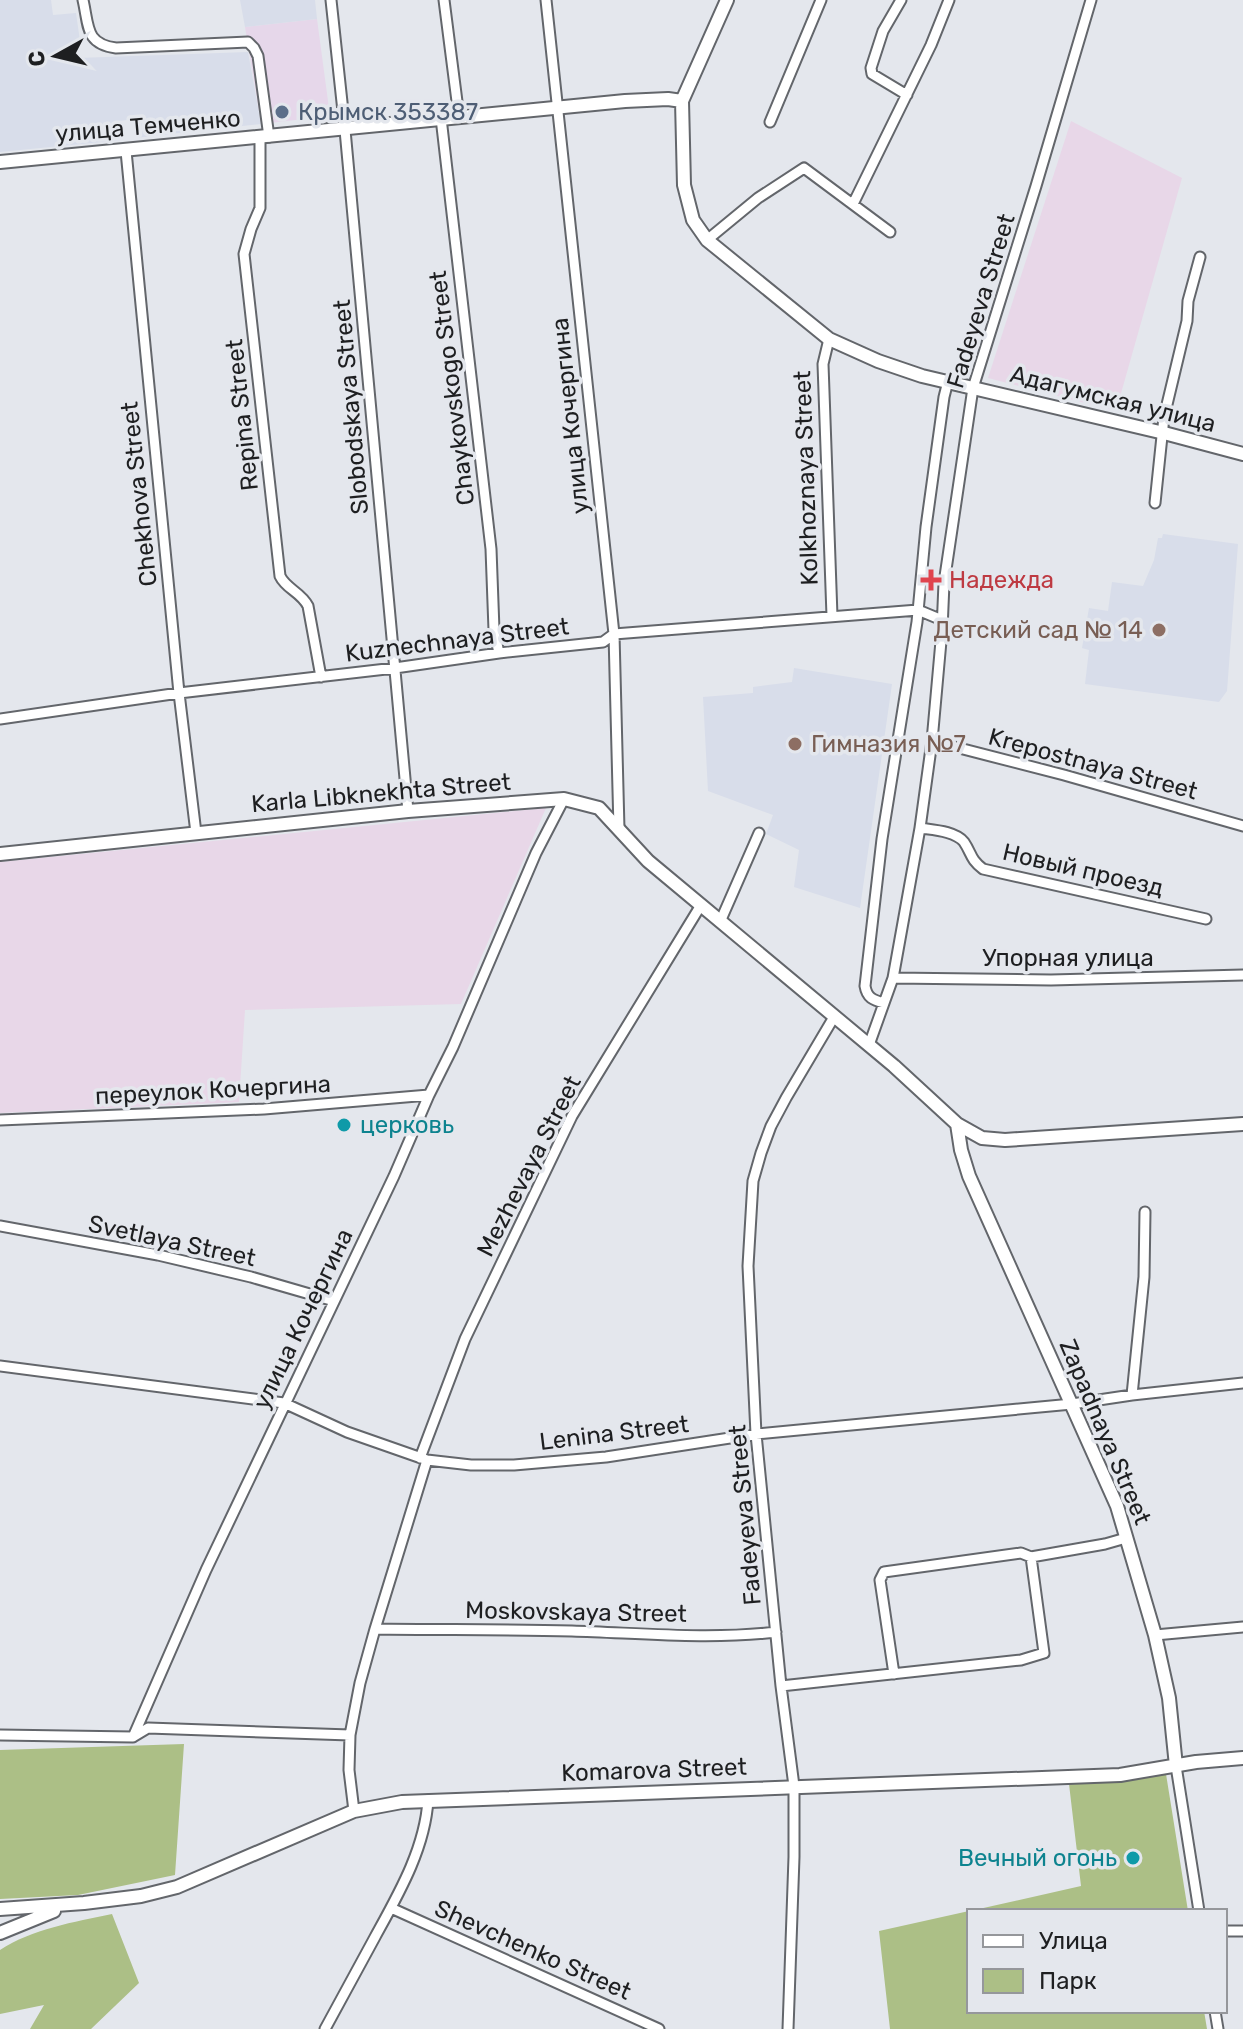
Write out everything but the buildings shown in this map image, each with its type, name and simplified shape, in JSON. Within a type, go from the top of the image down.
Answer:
[{"type":"main road","name":"Kolkhoznaya Street","points":[[727,0],[682,101],[684,185],[693,220],[707,240],[829,339],[922,376],[973,388]]},
{"type":"main road","name":"улица Темченко","points":[[0,162],[625,101],[682,101]]},
{"type":"main road","name":"Адагумская улица","points":[[973,388],[1243,454]]},
{"type":"main road","name":"Karla Libknekhta Street","points":[[0,854],[408,811],[564,799],[599,808],[648,861],[972,1134],[1005,1140],[1243,1124]]},
{"type":"main road","name":"Zapadnaya Street","points":[[957,1124],[969,1176],[1117,1506],[1155,1635],[1169,1698],[1176,1766]]},
{"type":"main road","name":"Komarova Street","points":[[84,1903],[141,1896],[177,1887],[354,1811],[402,1802],[1120,1775],[1196,1762],[1243,1758]]},
{"type":"main road","points":[[0,1909],[84,1903]]},
{"type":"main road","points":[[0,1933],[44,1914],[84,1903]]},
{"type":"street","name":"Repina Street","points":[[83,0],[91,35],[102,46],[248,42],[258,56],[264,137],[260,208],[244,254],[280,576],[304,598],[308,606],[321,677]]},
{"type":"street","name":"Slobodskaya Street","points":[[331,0],[408,811]]},
{"type":"street","points":[[444,0],[459,117]]},
{"type":"street","name":"улица Кочергина","points":[[546,0],[614,634],[619,829]]},
{"type":"street","points":[[770,122],[821,0]]},
{"type":"street","points":[[901,0],[883,31],[871,68],[872,74],[907,95]]},
{"type":"street","points":[[853,204],[931,45],[949,0]]},
{"type":"street","name":"Fadeyeva Street","points":[[869,1045],[893,978],[920,828],[932,741],[944,583],[973,388],[1091,0]]},
{"type":"street","name":"Chaykovskogo Street","points":[[441,118],[491,549],[494,630],[499,653]]},
{"type":"street","name":"Chekhova Street","points":[[126,151],[179,693],[196,833]]},
{"type":"street","points":[[707,240],[758,198],[804,168],[890,232]]},
{"type":"street","points":[[1155,503],[1164,417],[1200,257]]},
{"type":"street","name":"Kolkhoznaya Street","points":[[829,339],[823,364],[832,616]]},
{"type":"street","name":"Fadeyeva Street","points":[[884,1003],[871,999],[866,994],[865,986],[882,839],[918,610],[926,527],[948,381]]},
{"type":"street","points":[[918,610],[942,620]]},
{"type":"street","name":"Kuznechnaya Street","points":[[0,719],[179,693],[603,642],[614,634],[918,610]]},
{"type":"street","name":"Krepostnaya Street","points":[[932,741],[1243,826]]},
{"type":"street","name":"улица Кочергина","points":[[133,1737],[206,1570],[394,1176],[536,853],[564,799]]},
{"type":"street","name":"Новый проезд","points":[[920,828],[957,836],[983,869],[1206,919]]},
{"type":"street","points":[[720,922],[759,833]]},
{"type":"street","name":"Mezhevaya Street","points":[[354,1811],[349,1770],[350,1735],[360,1683],[424,1459],[465,1339],[572,1116],[701,905]]},
{"type":"street","name":"Упорная улица","points":[[893,978],[1051,980],[1243,975]]},
{"type":"street","name":"Fadeyeva Street","points":[[788,2029],[794,1786],[756,1434],[748,1266],[753,1181],[761,1153],[771,1126],[834,1017]]},
{"type":"street","name":"переулок Кочергина","points":[[0,1120],[264,1109],[429,1095]]},
{"type":"street","points":[[1132,1395],[1144,1277],[1145,1212]]},
{"type":"street","name":"Svetlaya Street","points":[[0,1226],[158,1255],[334,1301]]},
{"type":"street","name":"Lenina Street","points":[[0,1366],[284,1403],[347,1432],[424,1459],[471,1465],[606,1457],[756,1434],[1072,1404],[1243,1383]]},
{"type":"street","points":[[894,1674],[880,1580],[884,1572],[1021,1553],[1031,1557],[1126,1538]]},
{"type":"street","points":[[781,1686],[1021,1660],[1044,1653],[1031,1557]]},
{"type":"street","points":[[1155,1635],[1243,1627]]},
{"type":"street","name":"Moskovskaya Street","points":[[375,1629],[669,1635],[755,1635],[776,1632]]},
{"type":"street","points":[[0,1735],[133,1737],[148,1728],[350,1735]]},
{"type":"street","name":"Zapadnaya Street","points":[[1176,1766],[1199,1909]]},
{"type":"street","points":[[325,2029],[391,1908],[417,1851],[427,1818],[428,1800]]},
{"type":"street","name":"Shevchenko Street","points":[[391,1908],[659,2029]]},
{"type":"shaded area","points":[[0,0],[51,0],[53,15],[76,13],[80,41],[75,43],[77,58],[248,52],[261,124],[135,138],[133,119],[120,121],[122,140],[0,152]]},
{"type":"shaded area","points":[[240,0],[315,0],[317,19],[245,27]]},
{"type":"shaded area","points":[[317,19],[330,116],[261,124],[245,27]]},
{"type":"shaded area","points":[[1071,121],[1182,178],[1116,411],[988,378]]},
{"type":"shaded area","name":"Детский сад № 14","points":[[1163,534],[1238,544],[1227,691],[1219,702],[1085,684],[1089,650],[1082,648],[1089,608],[1108,611],[1112,582],[1143,586],[1154,560],[1158,538],[1162,538]]},
{"type":"shaded area","name":"Гимназия №7","points":[[794,668],[892,684],[860,908],[794,887],[799,850],[766,834],[773,815],[708,791],[703,697],[753,693],[753,687],[792,682]]},
{"type":"shaded area","points":[[546,808],[461,1004],[245,1010],[239,1102],[0,1113],[0,862]]},
{"type":"green space","points":[[184,1744],[175,1875],[78,1895],[0,1899],[0,1750]]},
{"type":"green space","points":[[1166,1774],[1188,1909],[979,1909],[1081,1886],[1069,1784]]},
{"type":"green space","points":[[967,1911],[967,2013],[1204,2013],[1207,2029],[890,2029],[879,1931]]},
{"type":"green space","points":[[112,1914],[139,1983],[91,2029],[30,2029],[44,2005],[0,2014],[0,1950],[39,1931]]},
{"type":"place","name":"Крымск 353387","points":[[282,112]]},
{"type":"place","name":"Надежда","points":[[931,580]]},
{"type":"place","name":"Детский сад № 14","points":[[1159,630]]},
{"type":"place","name":"Гимназия №7","points":[[795,744]]},
{"type":"place","name":"церковь","points":[[344,1125]]},
{"type":"place","name":"Вечный огонь","points":[[1133,1858]]}]
